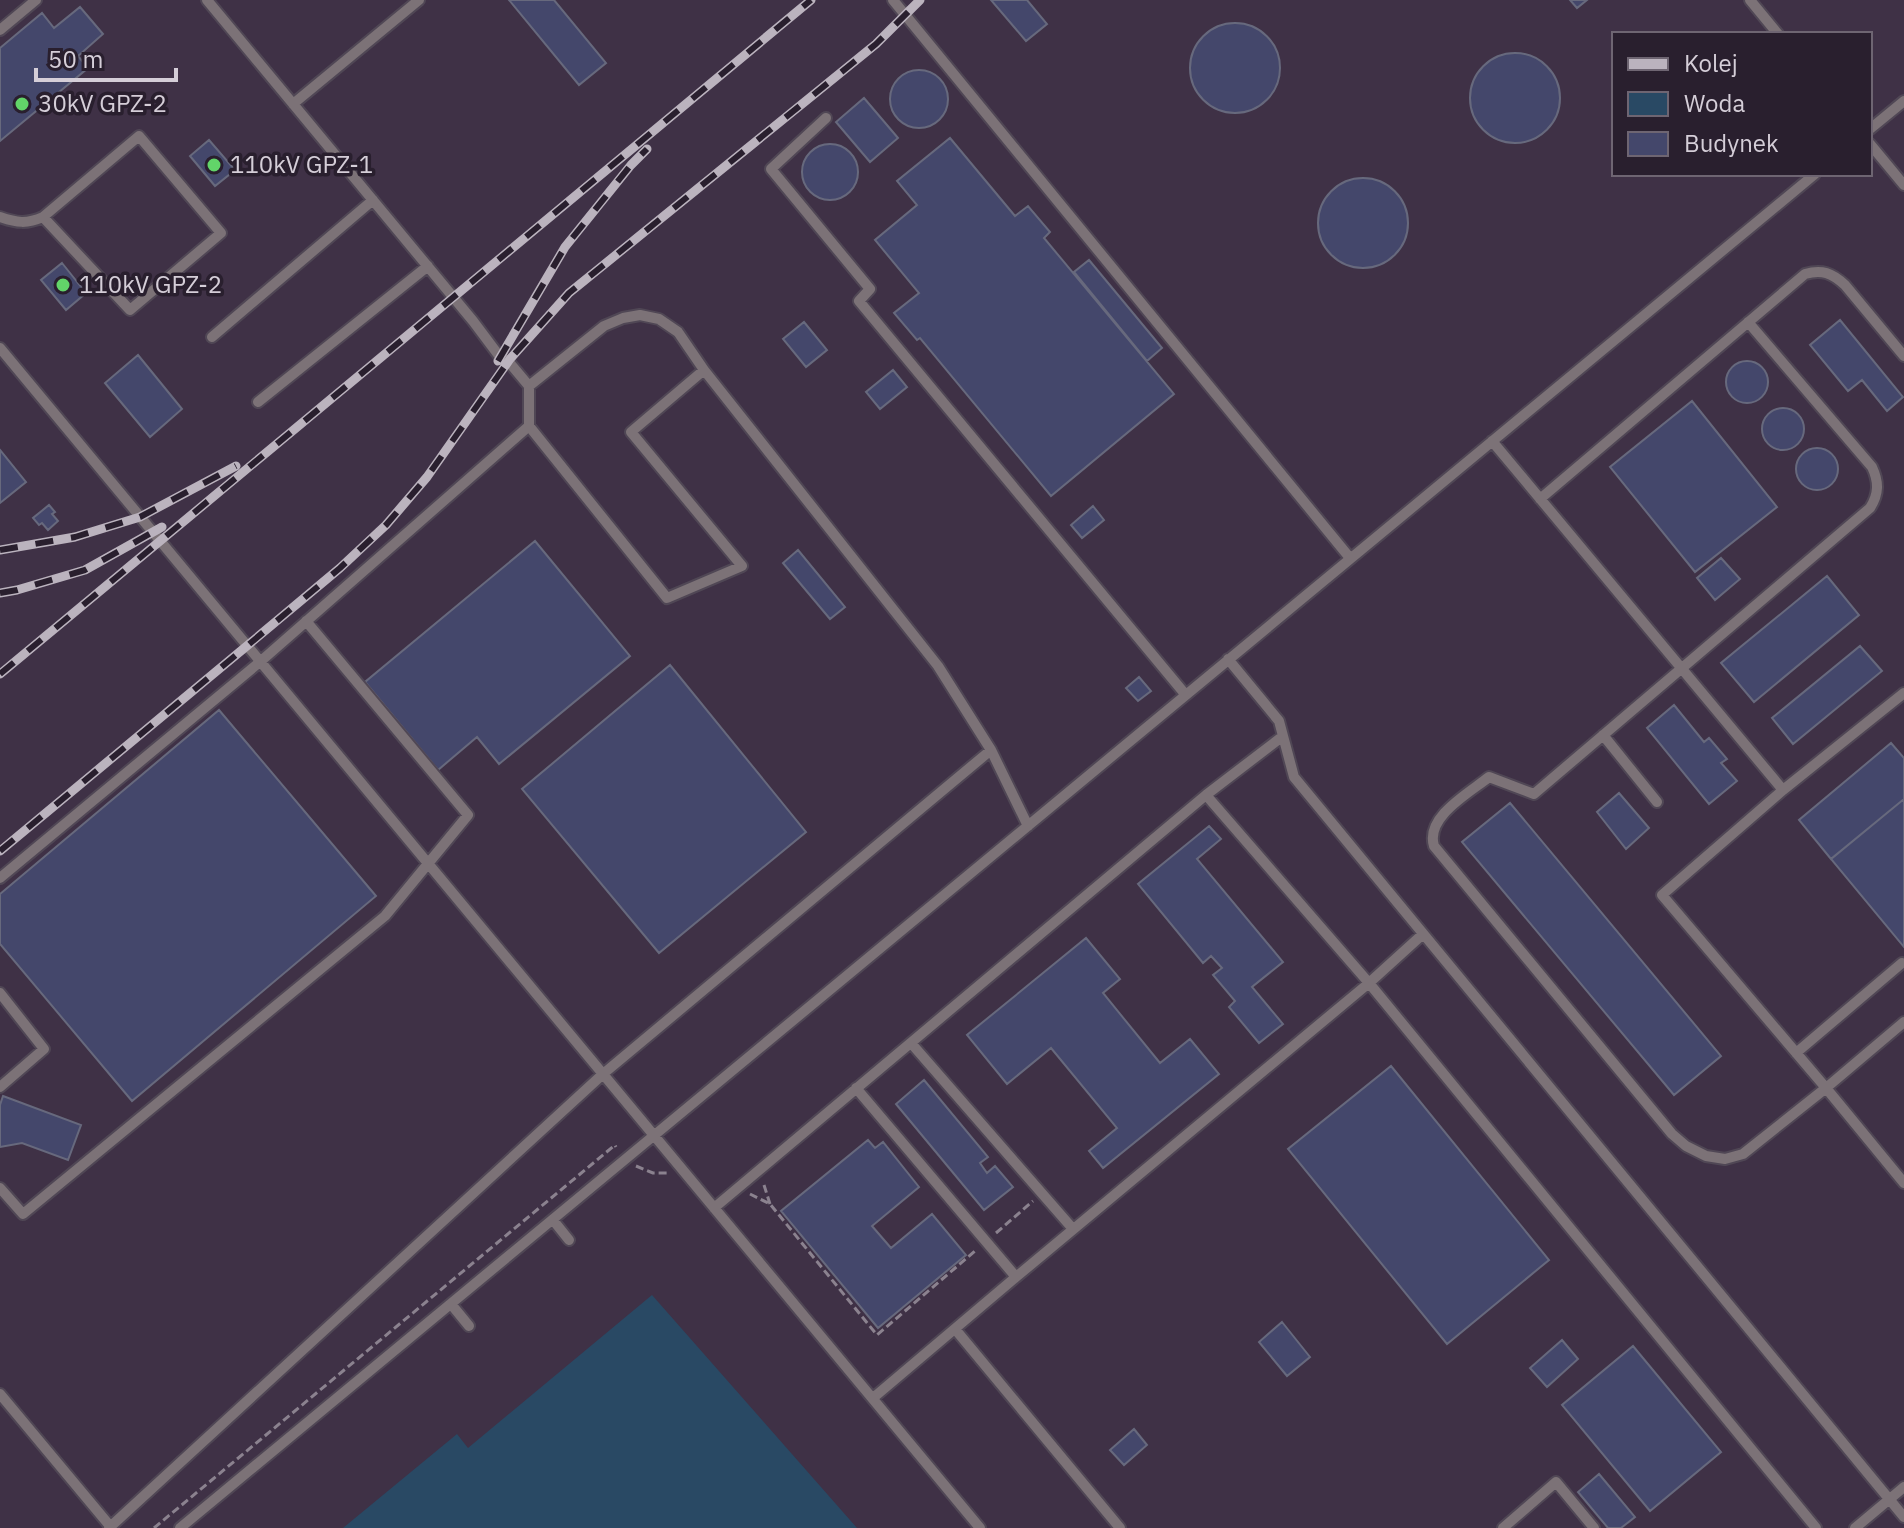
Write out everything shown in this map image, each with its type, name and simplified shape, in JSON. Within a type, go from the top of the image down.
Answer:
[{"type":"lane","points":[[0,30],[36,0]]},
{"type":"lane","points":[[207,0],[500,357],[508,361],[529,386],[529,426],[667,598],[742,566],[631,432],[704,370]]},
{"type":"lane","points":[[293,104],[419,0]]},
{"type":"lane","points":[[893,0],[1350,558]]},
{"type":"lane","points":[[1750,0],[1776,32]]},
{"type":"lane","points":[[1872,127],[1904,101]]},
{"type":"lane","points":[[826,118],[771,169],[870,289],[859,301],[1185,694]]},
{"type":"lane","points":[[0,217],[28,223],[43,217],[139,136],[221,233],[130,310],[43,217]]},
{"type":"lane","points":[[1872,146],[1904,185]]},
{"type":"lane","points":[[180,1528],[1813,176]]},
{"type":"lane","points":[[212,337],[373,200]]},
{"type":"lane","points":[[258,402],[428,266]]},
{"type":"lane","points":[[1540,499],[1805,274],[1826,272],[1845,285],[1904,356]]},
{"type":"lane","points":[[529,386],[604,326],[623,318],[640,315],[659,319],[678,332],[704,370],[938,666],[991,750],[1028,826]]},
{"type":"lane","points":[[1748,322],[1872,467],[1878,487],[1876,499],[1870,508],[1534,794],[1489,777],[1441,816],[1433,829],[1432,838],[1434,846],[1672,1134],[1686,1146],[1706,1156],[1725,1159],[1743,1154],[1904,1022]]},
{"type":"lane","points":[[0,348],[980,1528]]},
{"type":"lane","points":[[0,878],[261,661],[529,426]]},
{"type":"lane","points":[[1492,441],[1783,790]]},
{"type":"lane","points":[[0,1188],[23,1214],[385,916],[468,815],[306,621]]},
{"type":"lane","points":[[1228,659],[1279,721],[1294,777],[1904,1517]]},
{"type":"lane","points":[[1904,693],[1783,790],[1662,895],[1904,1183]]},
{"type":"lane","points":[[1603,735],[1657,802]]},
{"type":"lane","points":[[714,1208],[1206,795],[1283,736]]},
{"type":"lane","points":[[0,1394],[110,1527],[603,1074],[991,750]]},
{"type":"lane","points":[[1206,795],[1369,983],[1816,1528]]},
{"type":"lane","points":[[873,1398],[1369,983],[1423,934]]},
{"type":"lane","points":[[1796,1053],[1902,963]]},
{"type":"lane","points":[[0,993],[44,1049],[0,1087]]},
{"type":"lane","points":[[911,1043],[1073,1229]]},
{"type":"lane","points":[[856,1088],[1016,1277]]},
{"type":"lane","points":[[553,1220],[569,1240]]},
{"type":"lane","points":[[451,1304],[469,1326]]},
{"type":"lane","points":[[955,1329],[1120,1528]]},
{"type":"lane","points":[[1503,1528],[1556,1482],[1594,1528]]},
{"type":"lane","points":[[1855,1528],[1904,1487]]},
{"type":"path","points":[[154,1528],[615,1145],[638,1168],[653,1173],[667,1173],[679,1166]]},
{"type":"path","points":[[760,1169],[770,1204],[877,1335],[1042,1194]]},
{"type":"path","points":[[737,1188],[770,1204]]},
{"type":"shaded area","points":[[0,0],[1904,0],[1904,1528],[0,1528]]},
{"type":"water","points":[[652,1295],[857,1528],[343,1528],[457,1434],[468,1448]]},
{"type":"building","points":[[509,0],[554,0],[606,63],[579,85]]},
{"type":"building","points":[[991,0],[1027,0],[1047,24],[1026,41]]},
{"type":"building","points":[[1570,0],[1587,0],[1577,8]]},
{"type":"building","name":"30kV GPZ-2","points":[[80,7],[103,34],[78,56],[88,68],[0,141],[0,48],[42,13],[54,28]]},
{"type":"building","points":[[1235,23],[1252,27],[1267,36],[1276,51],[1280,68],[1276,85],[1267,100],[1252,109],[1235,113],[1218,109],[1203,100],[1194,85],[1190,68],[1194,51],[1203,36],[1218,27]]},
{"type":"building","points":[[1515,53],[1532,57],[1547,66],[1556,81],[1560,98],[1556,115],[1547,130],[1532,139],[1515,143],[1498,139],[1483,130],[1474,115],[1470,98],[1474,81],[1483,66],[1498,57]]},
{"type":"building","points":[[919,70],[940,78],[948,99],[940,120],[919,128],[898,120],[890,99],[898,78]]},
{"type":"building","points":[[864,98],[898,138],[870,162],[836,122]]},
{"type":"building","points":[[950,138],[1015,216],[1028,206],[1050,232],[1044,238],[1174,394],[1051,496],[920,338],[917,340],[894,313],[919,293],[875,240],[917,205],[897,181]]},
{"type":"building","name":"110kV GPZ-1","points":[[209,140],[235,170],[215,186],[190,156]]},
{"type":"building","points":[[830,144],[850,152],[858,172],[850,192],[830,200],[810,192],[802,172],[810,152]]},
{"type":"building","points":[[1363,178],[1380,182],[1395,191],[1404,206],[1408,223],[1404,240],[1395,255],[1380,264],[1363,268],[1346,264],[1331,255],[1322,240],[1318,223],[1322,206],[1331,191],[1346,182]]},
{"type":"building","points":[[1089,260],[1162,348],[1147,361],[1074,272]]},
{"type":"building","name":"110kV GPZ-2","points":[[62,263],[86,293],[66,310],[41,280]]},
{"type":"building","points":[[1840,320],[1903,397],[1887,411],[1862,380],[1848,391],[1810,345]]},
{"type":"building","points":[[804,322],[827,350],[806,367],[783,339]]},
{"type":"building","points":[[138,355],[182,409],[150,437],[105,383]]},
{"type":"building","points":[[1747,361],[1762,367],[1768,382],[1762,397],[1747,403],[1732,397],[1726,382],[1732,367]]},
{"type":"building","points":[[893,370],[907,387],[880,409],[866,392]]},
{"type":"building","points":[[1692,401],[1777,507],[1695,572],[1610,467]]},
{"type":"building","points":[[1783,408],[1798,414],[1804,429],[1798,444],[1783,450],[1768,444],[1762,429],[1768,414]]},
{"type":"building","points":[[1817,448],[1832,454],[1838,469],[1832,484],[1817,490],[1802,484],[1796,469],[1802,454]]},
{"type":"building","points":[[0,450],[26,482],[0,503]]},
{"type":"building","points":[[49,505],[58,521],[48,530],[33,518]]},
{"type":"building","points":[[1093,506],[1104,520],[1082,538],[1071,525]]},
{"type":"building","points":[[535,541],[630,656],[499,764],[477,737],[438,770],[365,682]]},
{"type":"building","points":[[798,550],[845,607],[830,619],[783,563]]},
{"type":"building","points":[[1721,558],[1740,579],[1715,600],[1697,578]]},
{"type":"building","points":[[1827,576],[1859,615],[1754,702],[1721,663]]},
{"type":"building","points":[[1860,646],[1882,671],[1793,744],[1772,718]]},
{"type":"building","points":[[670,665],[806,832],[659,953],[522,789]]},
{"type":"building","points":[[1139,677],[1151,691],[1138,701],[1126,688]]},
{"type":"building","points":[[1674,705],[1704,742],[1709,738],[1727,759],[1721,763],[1737,781],[1709,804],[1647,728]]},
{"type":"building","points":[[219,710],[376,896],[132,1101],[0,944],[0,894]]},
{"type":"building","points":[[1891,743],[1904,758],[1904,799],[1831,859],[1799,820]]},
{"type":"building","points":[[1619,793],[1649,828],[1626,849],[1597,812]]},
{"type":"building","points":[[1904,799],[1904,947],[1831,859]]},
{"type":"building","points":[[1510,803],[1721,1056],[1674,1095],[1462,842]]},
{"type":"building","points":[[1209,826],[1221,839],[1197,859],[1283,962],[1252,987],[1283,1024],[1259,1043],[1229,1007],[1235,1001],[1213,975],[1222,968],[1211,956],[1203,963],[1138,884]]},
{"type":"building","points":[[1086,938],[1120,979],[1103,993],[1160,1063],[1190,1039],[1219,1074],[1103,1168],[1089,1151],[1117,1128],[1051,1048],[1007,1084],[967,1035]]},
{"type":"building","points":[[1391,1066],[1549,1260],[1447,1344],[1288,1149]]},
{"type":"building","points":[[924,1080],[988,1157],[980,1163],[987,1173],[995,1166],[1013,1187],[984,1210],[896,1104]]},
{"type":"building","points":[[3,1096],[81,1125],[68,1160],[22,1143],[0,1147],[0,1105]]},
{"type":"building","points":[[868,1140],[875,1148],[883,1142],[919,1187],[872,1226],[891,1248],[932,1214],[966,1255],[878,1328],[781,1211]]},
{"type":"building","points":[[1282,1322],[1310,1357],[1287,1376],[1259,1342]]},
{"type":"building","points":[[1562,1340],[1578,1359],[1547,1387],[1530,1368]]},
{"type":"building","points":[[1633,1346],[1721,1452],[1650,1511],[1562,1405]]},
{"type":"building","points":[[1134,1429],[1147,1445],[1124,1465],[1110,1450]]},
{"type":"building","points":[[1599,1474],[1635,1517],[1621,1528],[1608,1528],[1578,1492]]},
{"type":"railway","points":[[0,674],[811,0]]},
{"type":"railway","points":[[0,851],[340,568],[386,525],[427,477],[510,359],[569,293],[876,44],[920,0]]},
{"type":"railway","points":[[498,361],[565,247],[647,149]]},
{"type":"railway","points":[[0,550],[75,537],[140,517],[236,466]]},
{"type":"railway","points":[[0,593],[85,570],[162,527]]},
{"type":"place","name":"30kV GPZ-2","points":[[22,104]]},
{"type":"place","name":"110kV GPZ-1","points":[[214,165]]},
{"type":"place","name":"110kV GPZ-2","points":[[63,285]]}]
